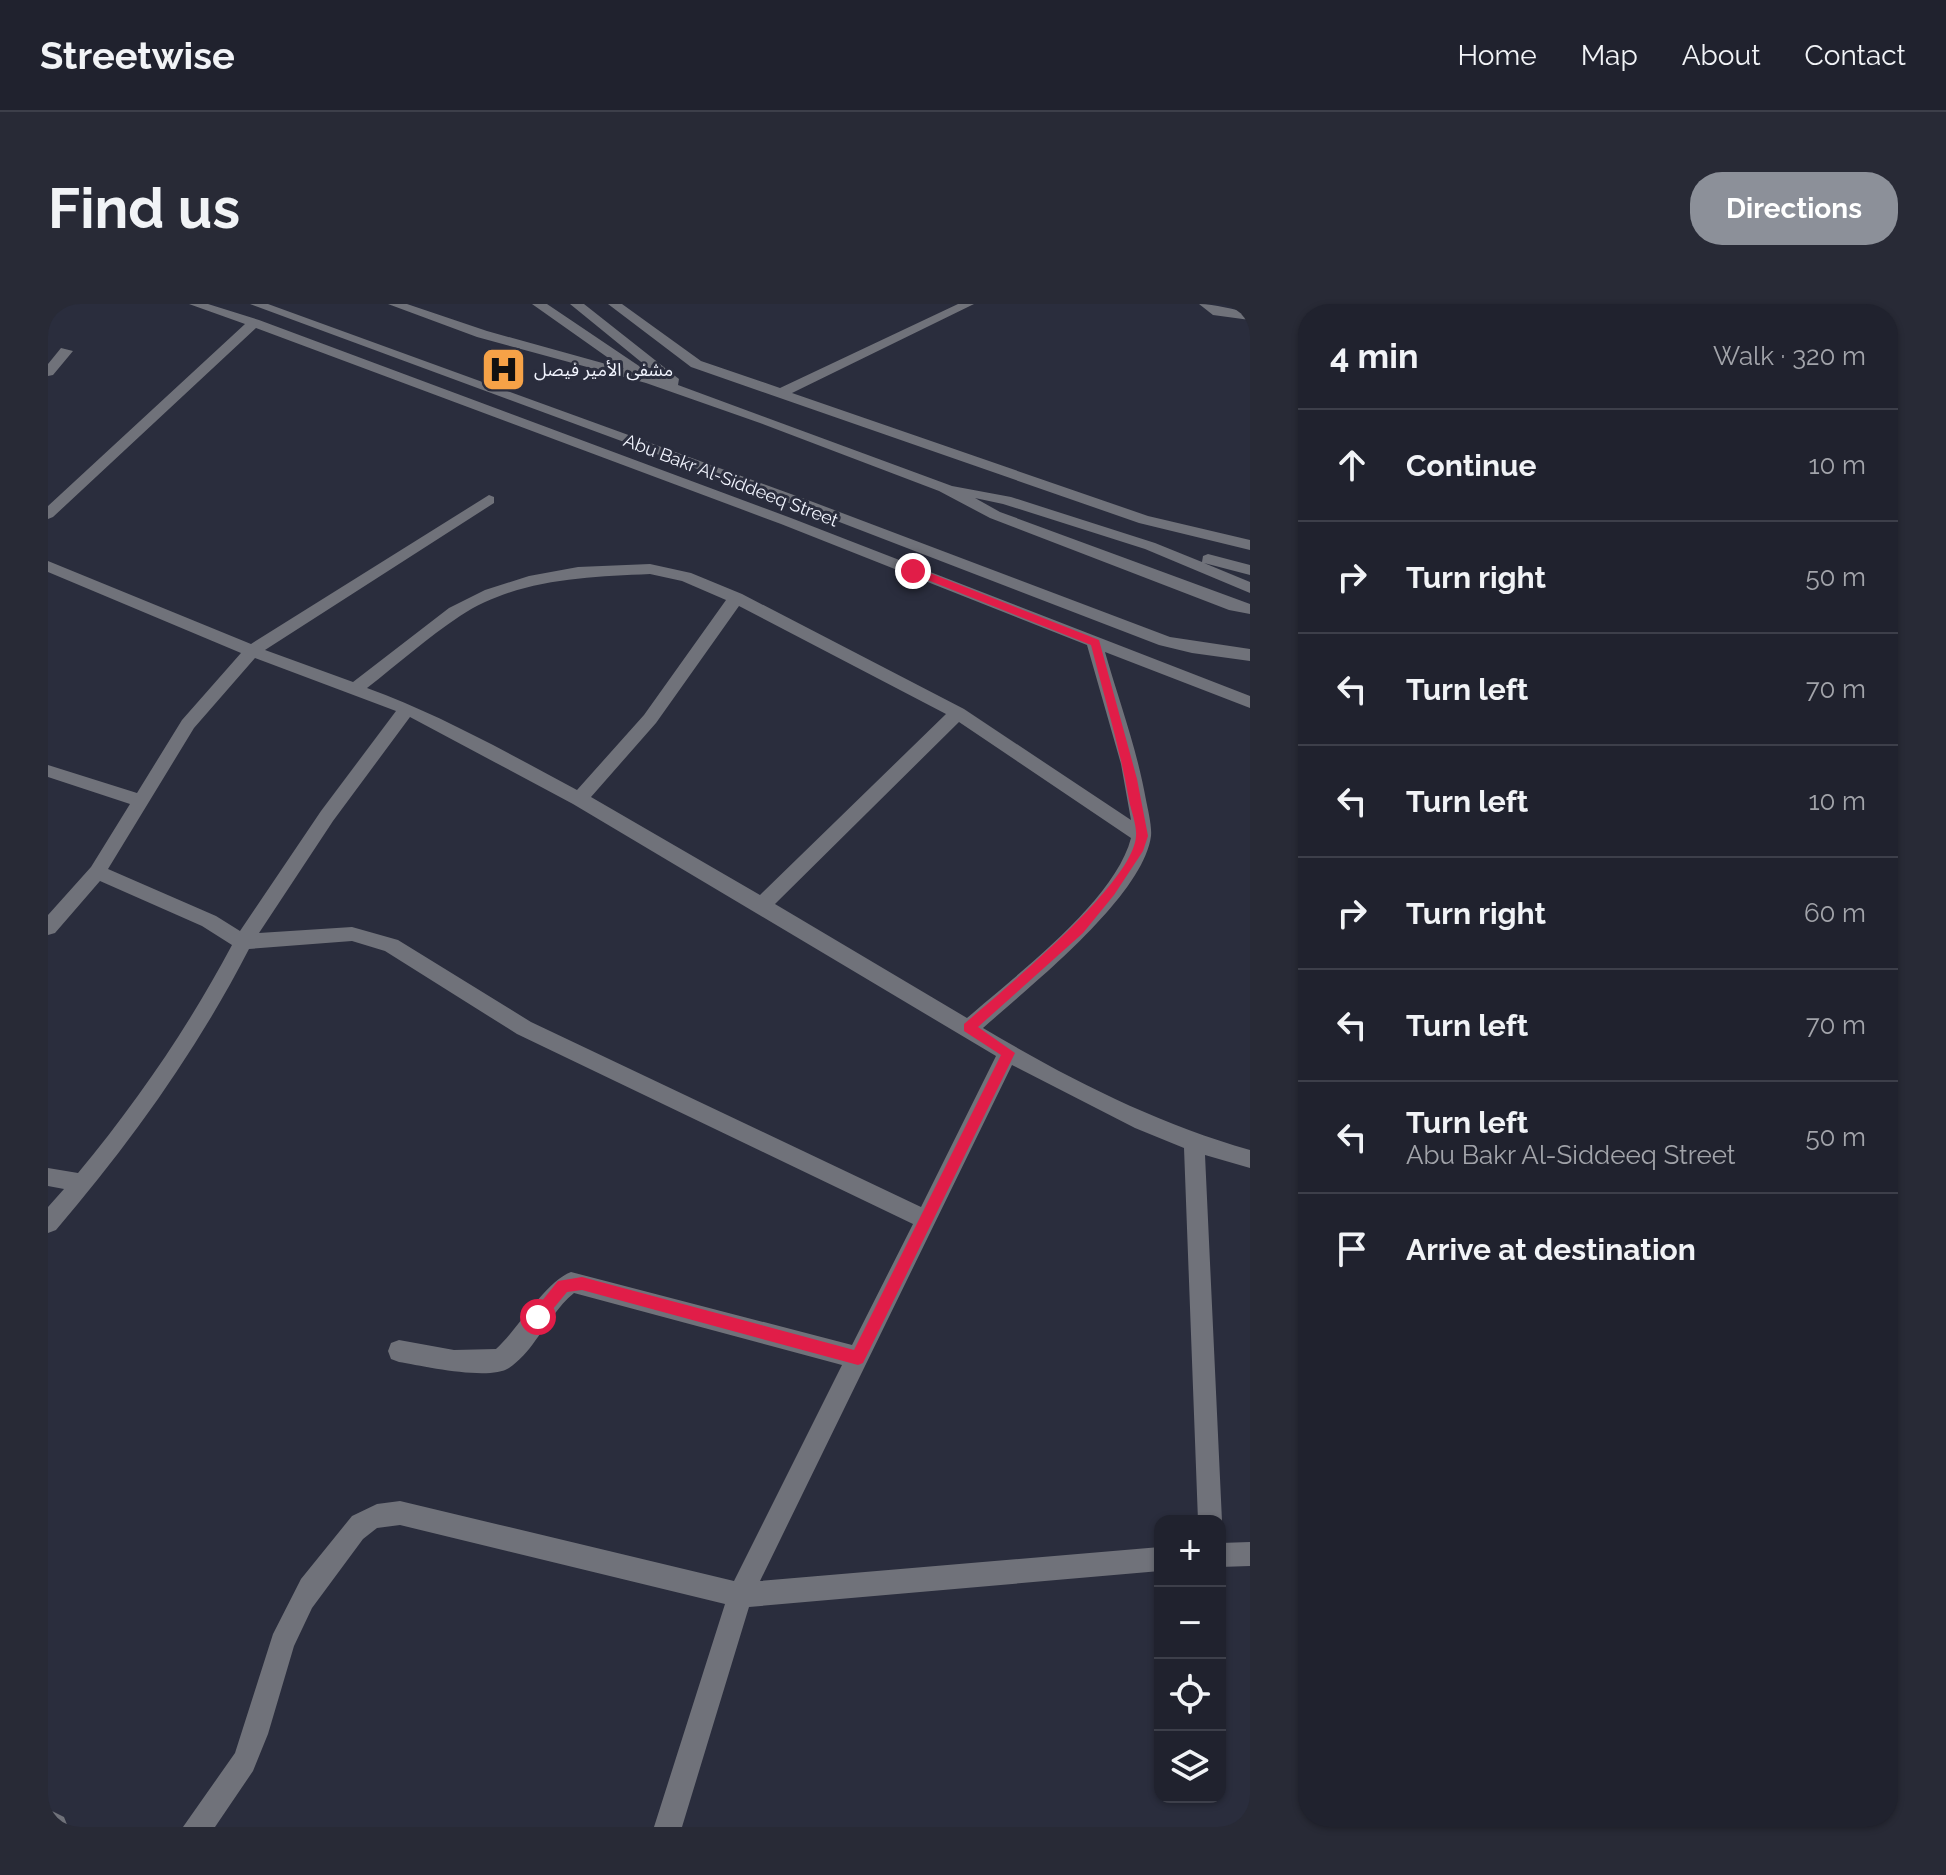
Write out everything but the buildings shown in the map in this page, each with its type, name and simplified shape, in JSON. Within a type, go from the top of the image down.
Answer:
[{"type":"street","name":"Abu Bakr Al-Siddeeq Street","points":[[195,304],[254,323],[771,516],[1250,702]]},
{"type":"street","name":"Abu Bakr Al-Siddeeq Street","points":[[256,304],[808,505],[1165,641],[1192,648],[1250,655]]},
{"type":"street","points":[[394,304],[482,334],[687,392],[944,488],[995,515],[1242,608],[1250,618]]},
{"type":"street","points":[[538,304],[651,380]]},
{"type":"street","points":[[576,304],[687,392]]},
{"type":"street","points":[[614,304],[696,364],[1144,520],[1250,545]]},
{"type":"street","points":[[779,394],[968,304]]},
{"type":"street","points":[[1205,304],[1218,312],[1250,316]]},
{"type":"street","points":[[48,514],[254,323]]},
{"type":"street","points":[[48,372],[66,351]]},
{"type":"street","points":[[944,488],[1006,500],[1150,546],[1250,570]]},
{"type":"street","points":[[48,928],[97,872],[188,724],[252,651],[489,500]]},
{"type":"street","points":[[1150,546],[1250,588]]},
{"type":"street","points":[[48,566],[252,651],[407,709],[579,799],[1008,1053],[1142,1122],[1194,1143],[1250,1159]]},
{"type":"street","points":[[355,689],[455,612],[491,594],[529,581],[578,572],[650,569],[686,577],[736,598],[958,713],[1142,836]]},
{"type":"street","points":[[579,799],[650,719],[736,598]]},
{"type":"street","points":[[969,1028],[1079,929],[1130,866],[1142,836],[1131,779],[1095,643]]},
{"type":"street","points":[[48,1223],[84,1183],[153,1093],[200,1024],[243,942],[327,816],[407,709]]},
{"type":"street","points":[[762,905],[958,713]]},
{"type":"street","points":[[48,771],[141,801]]},
{"type":"street","points":[[97,872],[209,921],[243,942],[352,934],[383,942],[524,1028],[927,1220]]},
{"type":"street","points":[[668,1827],[740,1595],[1008,1053]]},
{"type":"street","points":[[1194,1143],[1210,1515]]},
{"type":"street","points":[[48,1177],[84,1183]]},
{"type":"street","points":[[399,1351],[454,1361],[501,1360],[525,1337],[555,1295],[571,1282],[858,1358]]},
{"type":"street","points":[[197,1827],[242,1766],[259,1725],[281,1645],[294,1613],[316,1579],[366,1518],[379,1513],[400,1513],[740,1595],[1154,1560]]},
{"type":"street","points":[[1226,1555],[1250,1554]]},
{"type":"street","points":[[48,1823],[54,1827]]},
{"type":"place","name":"مشفى الأمير فيصل","points":[[503,369]]},
{"type":"route","points":[[538,1317],[563,1286],[571,1282],[582,1283],[858,1358],[1008,1053],[969,1028],[1079,929],[1130,866],[1142,836],[1131,779],[1095,643],[913,571]]}]
